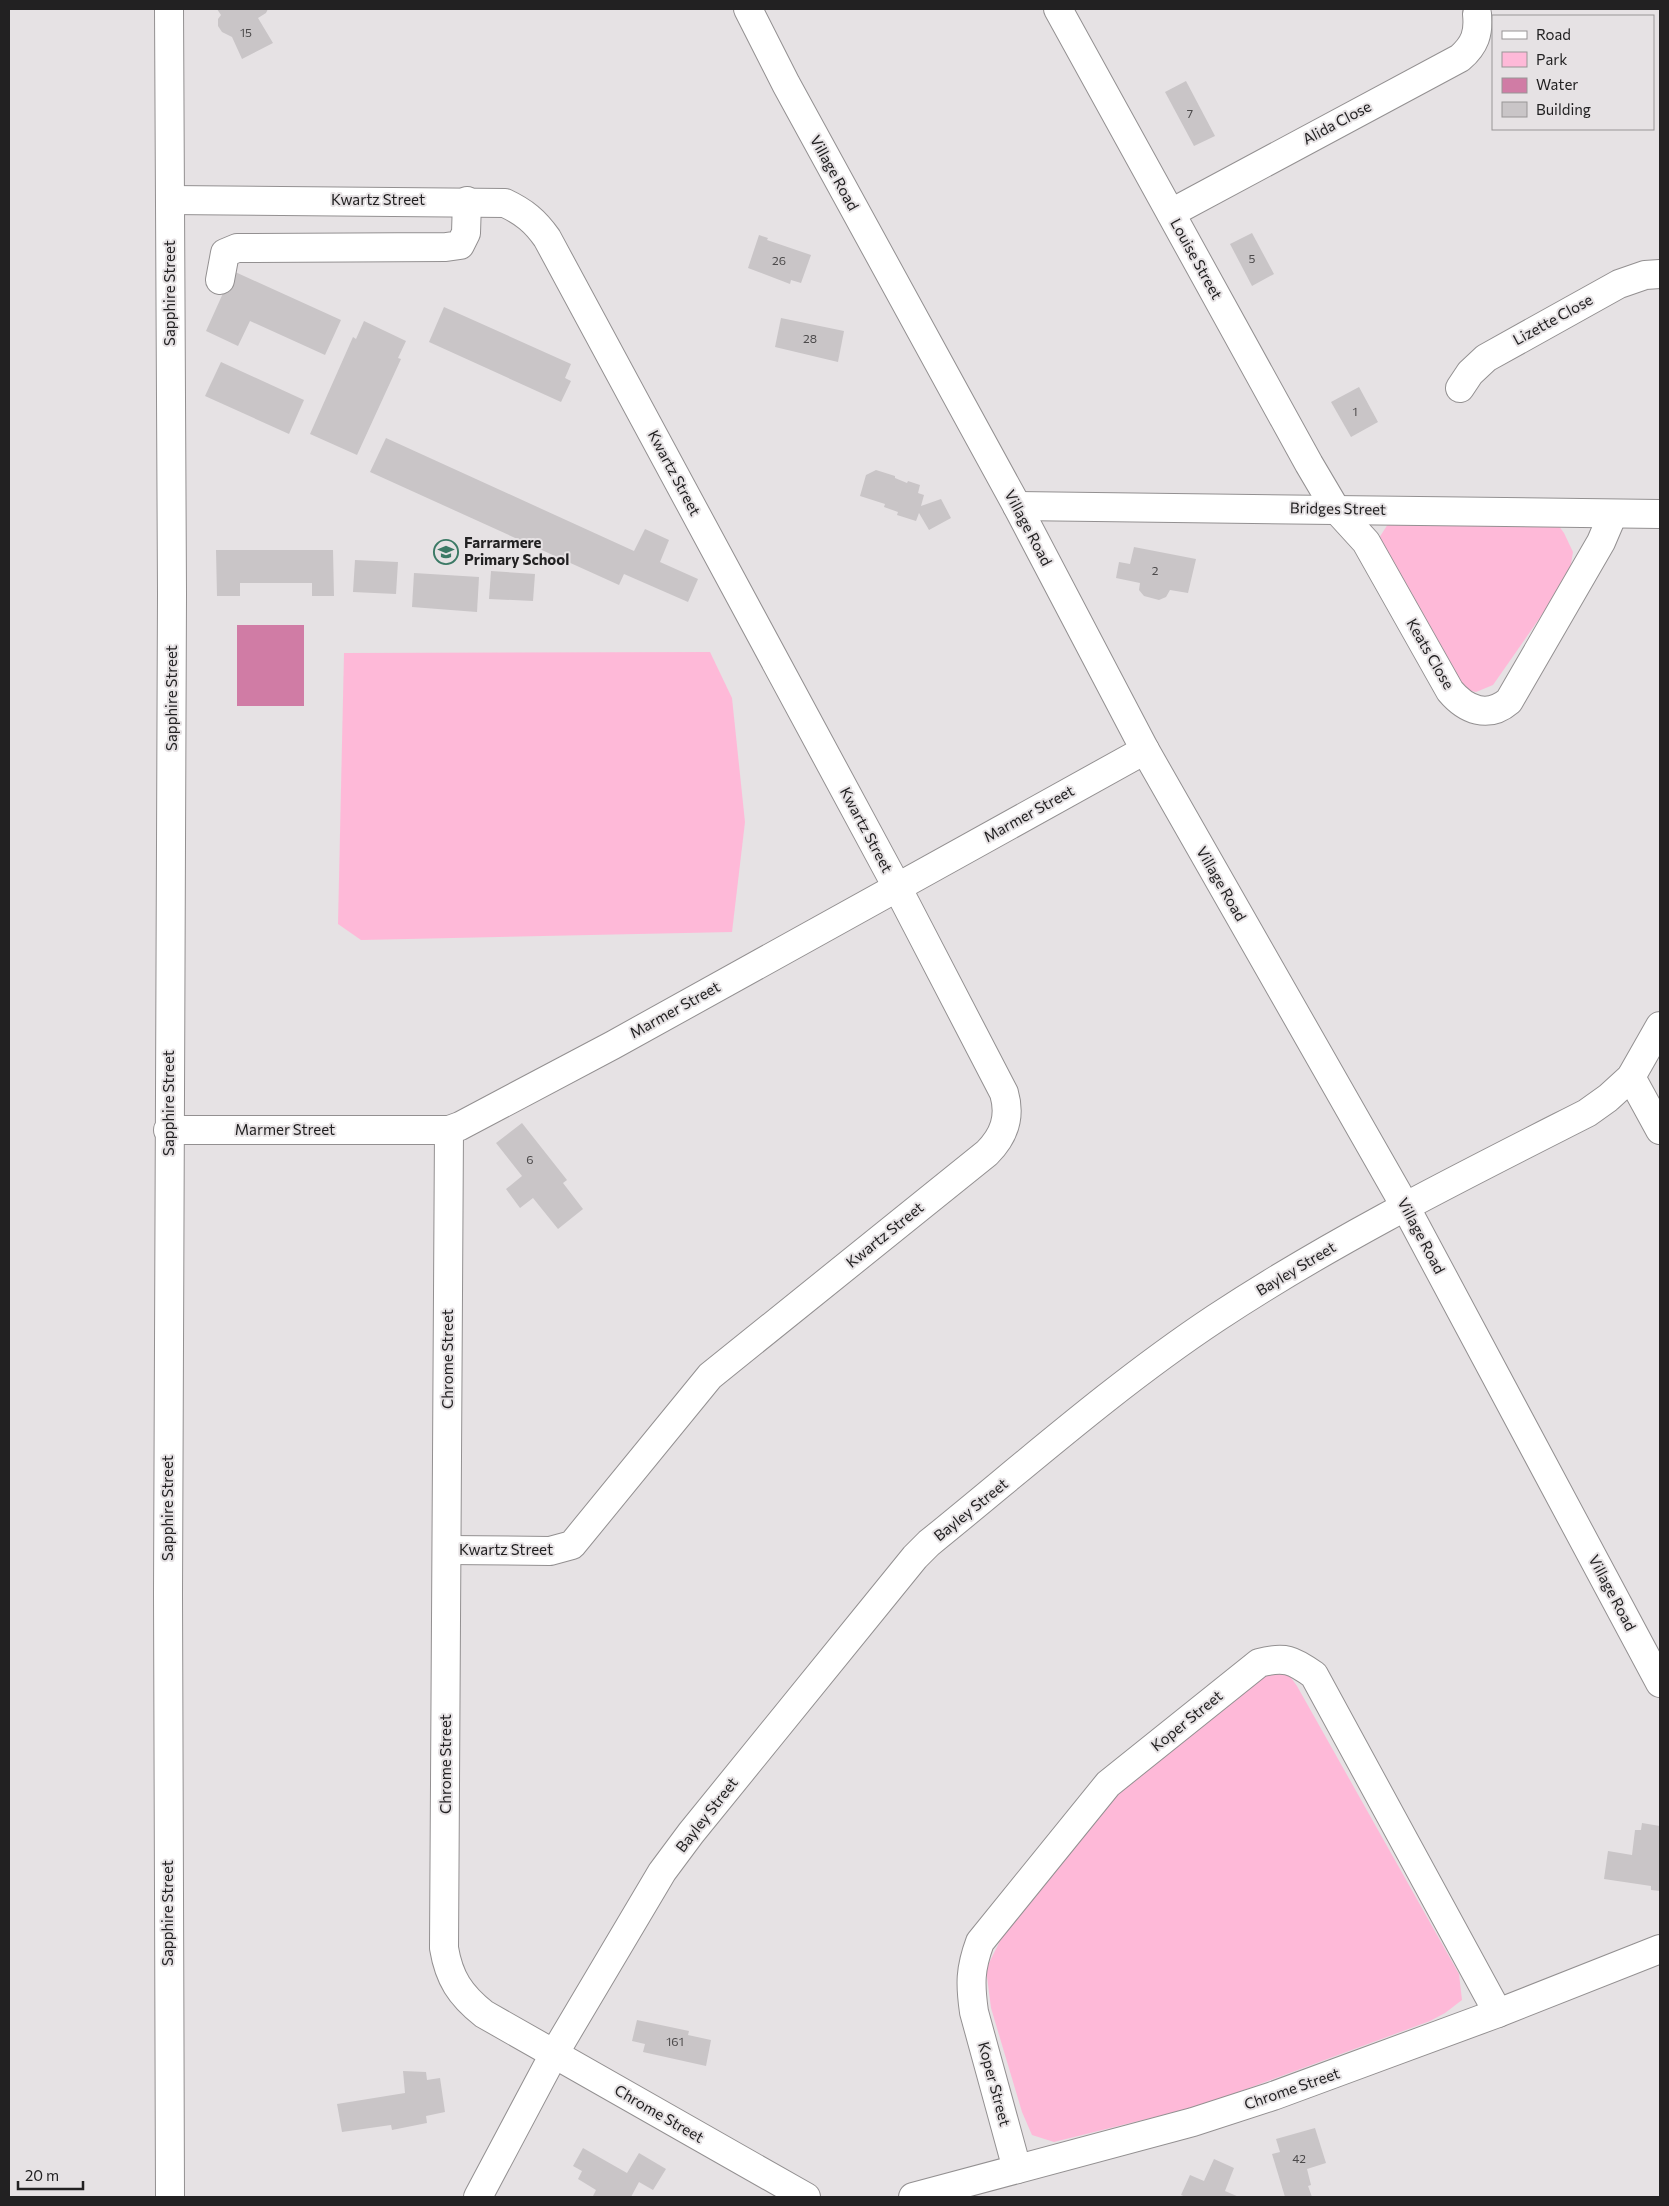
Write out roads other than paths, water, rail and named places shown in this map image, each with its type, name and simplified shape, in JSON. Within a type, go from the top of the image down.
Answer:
[{"type":"street","name":"Sapphire Street","points":[[168,9],[172,604],[168,1130],[170,2197]]},
{"type":"street","name":"Village Road","points":[[734,9],[786,84]]},
{"type":"street","name":"Village Road","points":[[748,9],[786,84],[1017,506],[1145,750],[1405,1206],[1660,1683]]},
{"type":"street","name":"Louise Street","points":[[1058,9],[1335,508]]},
{"type":"street","name":"Alida Close","points":[[1171,213],[1460,58],[1470,49],[1476,38],[1477,14]]},
{"type":"street","name":"Kwartz Street","points":[[170,200],[467,201],[505,203],[522,211],[537,224],[547,238],[897,887],[1004,1093],[1008,1105],[1005,1127],[995,1144],[710,1376],[572,1545],[550,1551],[447,1550]]},
{"type":"street","points":[[220,280],[225,253],[237,248],[446,247],[460,245],[466,233],[467,201]]},
{"type":"street","name":"Lizette Close","points":[[1460,388],[1470,373],[1494,353],[1619,284],[1645,275],[1660,274]]},
{"type":"street","name":"Bridges Street","points":[[1017,506],[1335,508],[1660,514]]},
{"type":"street","name":"Keats Close","points":[[1335,508],[1366,542],[1450,691],[1462,704],[1480,711],[1497,709],[1509,701],[1601,542],[1614,514]]},
{"type":"street","name":"Marmer Street","points":[[168,1130],[449,1130],[468,1122],[613,1044],[1145,750]]},
{"type":"street","name":"Bayley Street","points":[[478,2197],[554,2054],[662,1872],[691,1833],[929,1543],[1111,1396],[1208,1324],[1290,1272],[1405,1206],[1586,1113],[1608,1098],[1631,1077],[1660,1026]]},
{"type":"street","points":[[1631,1077],[1660,1130]]},
{"type":"street","name":"Chrome Street","points":[[449,1130],[444,1948],[448,1967],[458,1989],[484,2014],[806,2197]]},
{"type":"street","name":"Koper Street","points":[[1017,2169],[970,1986],[972,1964],[980,1942],[1108,1784],[1259,1663],[1273,1659],[1288,1659],[1314,1676],[1498,2013]]},
{"type":"street","name":"Chrome Street","points":[[913,2197],[1193,2122],[1273,2096],[1498,2013],[1660,1950]]},
{"type":"water","points":[[237,625],[304,625],[304,706],[237,706]]},
{"type":"place","name":"Farrarmere Primary School","points":[[446,552]]}]
